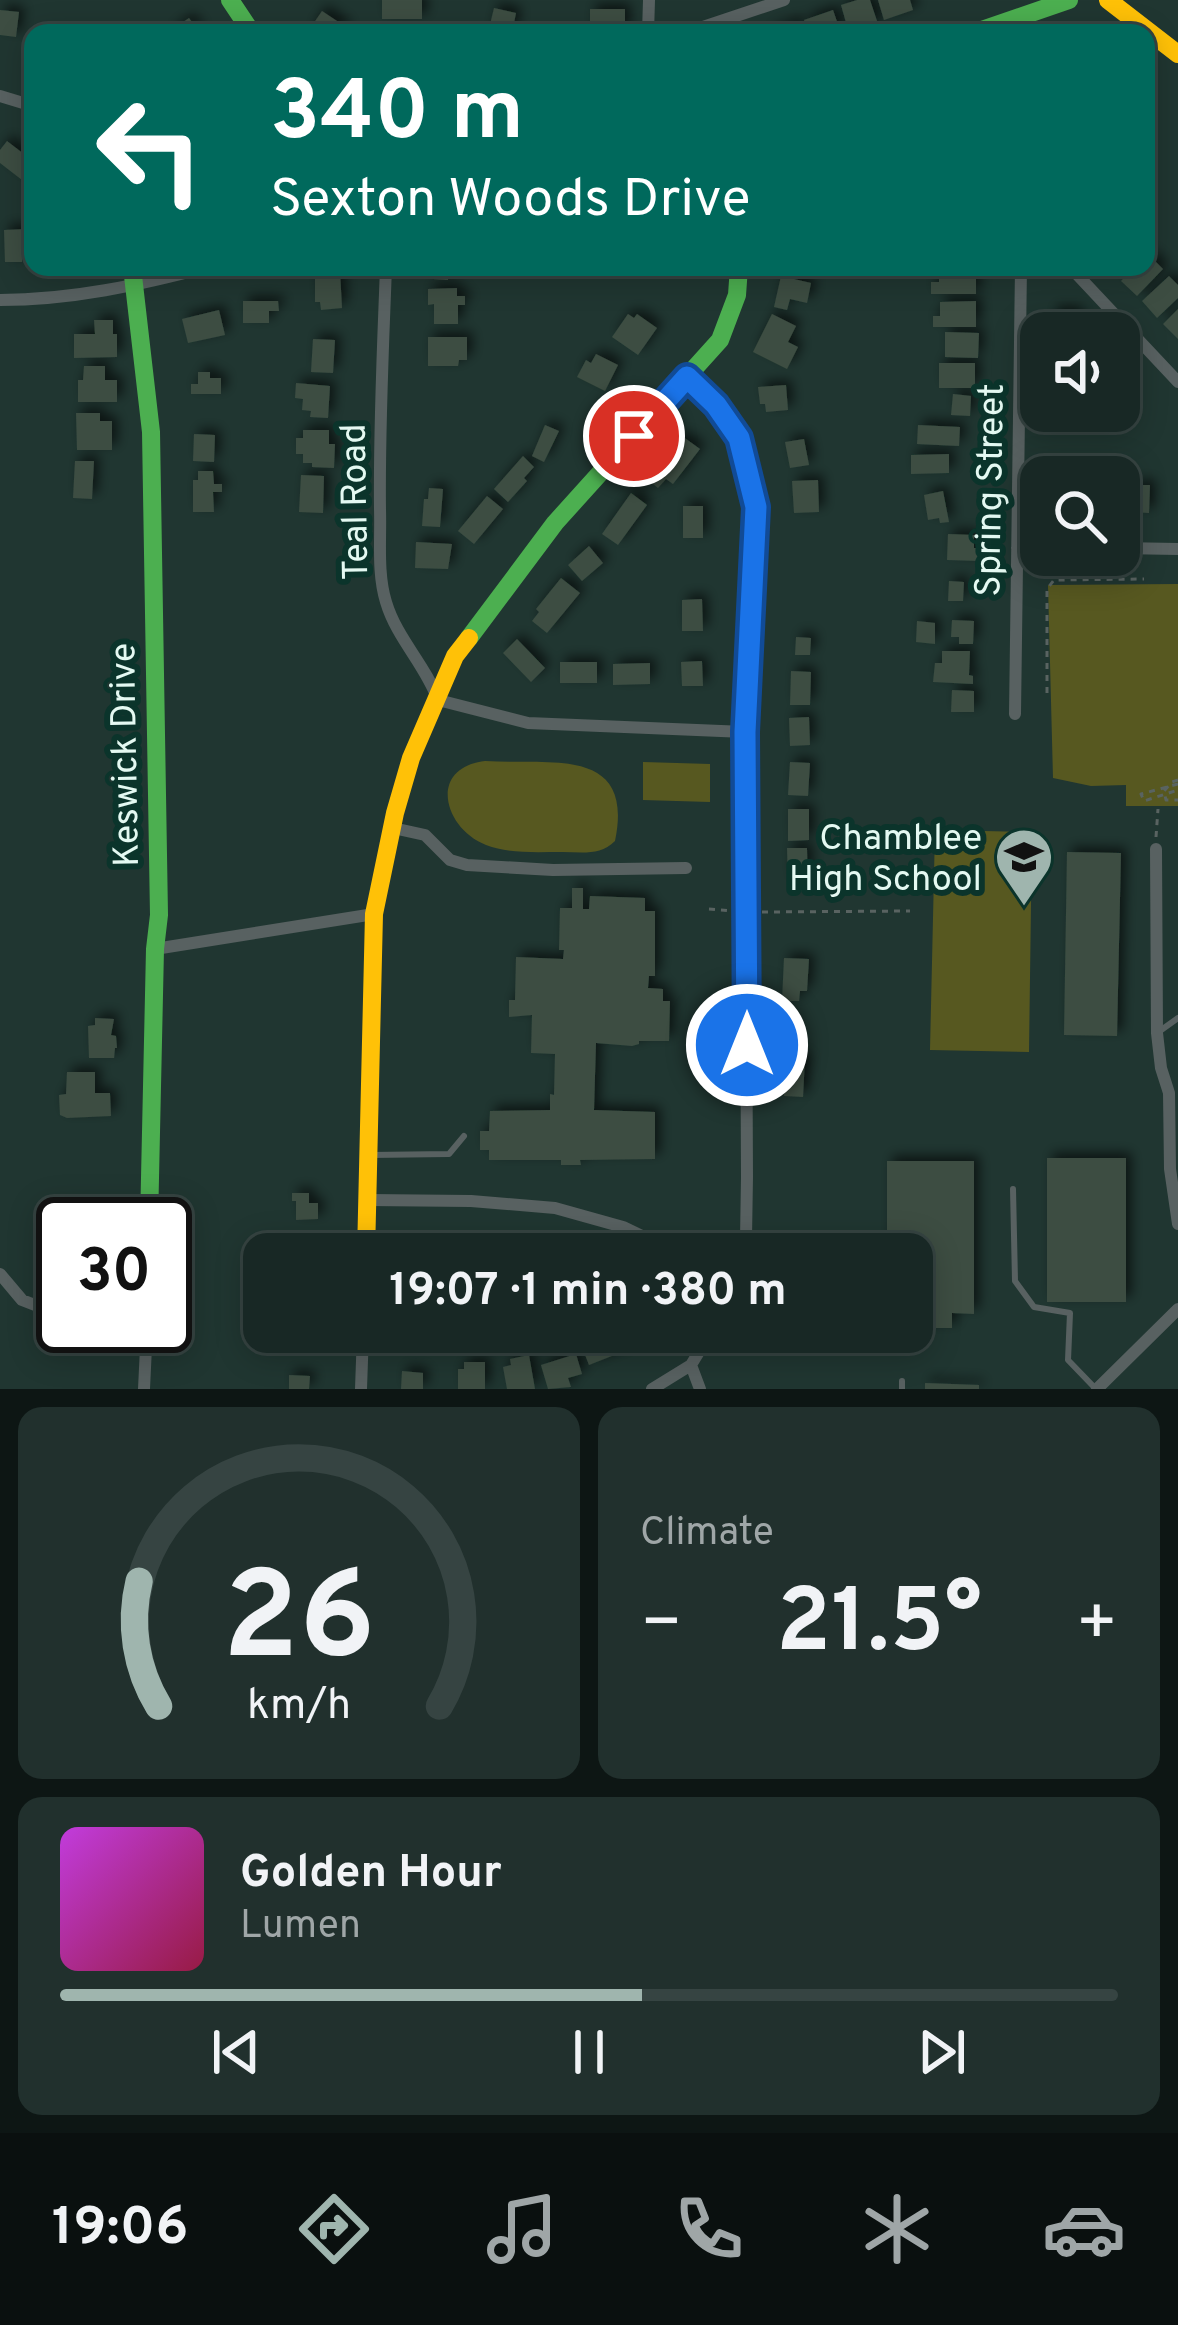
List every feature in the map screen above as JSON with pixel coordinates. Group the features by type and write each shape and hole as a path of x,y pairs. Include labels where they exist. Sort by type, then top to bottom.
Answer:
{"street":[{"path":"712,24 784,0"},
{"path":"1027,24 1069,0"},
{"path":"1108,0 1143,24"},
{"path":"0,301 52,298 133,276"},
{"name":"Keswick Drive","path":"133,276 151,432 159,915 150,1197"},
{"name":"Teal Road","path":"386,276 380,465 384,598 398,634 438,700"},
{"path":"367,1233 374,914 411,758 455,656 555,524 720,340 737,295 738,276"},
{"name":"Spring Street","path":"1015,715 1021,276"},
{"path":"1078,276 1178,382"},
{"path":"687,377 716,405 739,438 756,507 745,732 746,1233"},
{"path":"1140,548 1178,549"},
{"path":"438,700 528,723 745,732"},
{"path":"393,828 425,835 450,860 467,866 686,868"},
{"path":"1156,849 1157,1033 1162,1068 1173,1092 1169,1169 1178,1224"},
{"path":"155,949 374,914"},
{"path":"368,1200 555,1208 635,1233"},
{"path":"0,1274 22,1300 36,1305"},
{"path":"1096,1389 1178,1309"},
{"path":"144,1389 146,1353"},
{"path":"361,1389 362,1353"},
{"path":"652,1389 691,1365 698,1353"},
{"path":"691,1365 700,1389"}],"lane":[{"path":"1157,1033 1178,1018"},
{"path":"367,1155 449,1154 464,1136"},
{"path":"1013,1189 1015,1281 1034,1307 1070,1313 1068,1360 1096,1389"},
{"path":"1108,1377 1120,1389"}],"path":[{"path":"1047,693 1047,589 1054,580 1144,579"},
{"path":"1178,784 1144,801 1141,794 1168,787 1178,784"},
{"path":"1168,787 1166,800 1178,800"},
{"path":"1156,849 1158,809"},
{"path":"709,909 737,912"},
{"path":"752,912 910,911"}],"shaded area":[{"path":"1178,584 1178,806 1126,806 1126,785 1091,786 1053,778 1048,585"},
{"path":"485,761 560,763 600,775 612,789 618,810 615,841 590,852 533,852 495,848 472,837 452,813 449,786 467,766"},
{"path":"643,762 710,764 710,802 643,800"},
{"path":"935,830 1032,832 1029,1052 930,1050"}],"building":[{"path":"382,0 422,0 422,19 382,19"},
{"path":"870,0 878,24 846,24 841,5"},
{"path":"878,0 910,0 913,10 884,20"},
{"path":"494,8 516,13 514,24 490,24"},
{"path":"590,9 625,9 625,24 590,24"},
{"path":"0,10 19,12 16,37 0,35"},
{"path":"833,10 838,24 806,24 804,20"},
{"path":"322,11 342,24 313,24"},
{"path":"7,141 24,154 22,180 0,163 0,150"},
{"path":"24,229 22,262 5,262 4,230"},
{"path":"1155,261 1163,269 1137,296 1121,281 1126,276 1155,276"},
{"path":"315,276 340,276 342,308 321,310 320,302 315,302"},
{"path":"781,276 811,283 807,303 790,299 787,310 774,307"},
{"path":"939,276 976,278 976,294 931,294 931,282 939,282"},
{"path":"1169,276 1178,285 1178,298 1157,318 1142,301"},
{"path":"457,288 457,296 465,296 465,305 458,305 458,324 434,324 428,289"},
{"path":"243,301 278,301 279,311 269,311 269,323 243,323"},
{"path":"976,301 976,327 933,327 933,316 940,316 940,302"},
{"path":"1178,309 1178,339 1163,324"},
{"path":"219,310 225,335 188,343 182,319"},
{"path":"628,314 634,318 637,314 657,328 638,355 612,337"},
{"path":"772,314 796,326 788,342 798,347 787,369 753,352"},
{"path":"94,320 113,320 117,357 74,358 74,334 95,334"},
{"path":"945,332 979,333 978,358 945,357"},
{"path":"428,337 467,337 467,360 459,360 458,366 428,366"},
{"path":"313,339 335,340 333,373 311,372"},
{"path":"596,354 618,365 605,391 577,377 586,360 591,363"},
{"path":"939,363 975,363 975,388 939,388"},
{"path":"84,366 105,366 105,380 117,380 117,402 78,402 78,380 83,380"},
{"path":"198,372 221,378 221,394 191,394 191,384 198,384"},
{"path":"296,383 330,386 328,418 310,417 311,411 302,410 303,399 295,398"},
{"path":"786,385 788,410 766,412 758,387"},
{"path":"953,394 971,396 970,416 951,415"},
{"path":"76,413 100,413 100,421 112,421 112,450 77,450"},
{"path":"545,425 559,431 544,462 532,456"},
{"path":"918,425 960,427 959,446 917,444"},
{"path":"303,430 329,430 329,444 335,444 334,468 303,463 303,454 296,454 296,438 303,438"},
{"path":"194,434 215,435 214,462 193,461"},
{"path":"682,436 700,449 673,484 666,479 658,488 648,480"},
{"path":"804,439 809,465 790,468 785,442"},
{"path":"949,454 949,473 911,474 911,455"},
{"path":"523,456 534,467 508,502 494,489"},
{"path":"75,461 94,461 92,499 73,498"},
{"path":"198,471 213,471 214,484 222,484 222,492 213,492 214,512 193,512 193,480 198,480"},
{"path":"301,475 324,476 323,513 299,512"},
{"path":"818,480 819,512 794,513 792,481"},
{"path":"1140,485 1150,485 1149,513 1140,512"},
{"path":"429,488 443,489 440,527 422,526"},
{"path":"943,491 949,522 928,520 924,495"},
{"path":"631,493 647,505 618,545 602,534"},
{"path":"487,496 503,509 474,544 458,531"},
{"path":"683,506 703,506 703,538 683,538"},
{"path":"948,534 974,535 974,548 981,548 980,561 947,560"},
{"path":"416,542 452,544 448,569 415,568"},
{"path":"589,546 603,563 582,581 568,565"},
{"path":"561,578 580,593 547,633 532,621"},
{"path":"949,581 964,582 963,601 948,601"},
{"path":"702,599 703,631 682,631 682,600"},
{"path":"952,620 974,621 973,644 959,644 959,637 951,637"},
{"path":"917,621 935,623 935,644 916,642"},
{"path":"796,637 811,638 810,655 795,655"},
{"path":"517,639 545,668 531,682 503,653"},
{"path":"942,651 970,651 973,684 933,682"},
{"path":"702,661 703,686 682,686 681,662"},
{"path":"560,662 597,662 597,683 560,683"},
{"path":"650,663 650,684 613,685 613,664"},
{"path":"791,671 811,672 810,705 790,705"},
{"path":"952,690 974,691 974,712 951,712"},
{"path":"809,717 810,745 790,746 789,718"},
{"path":"790,762 810,763 808,796 788,795"},
{"path":"788,809 809,809 809,840 788,841"},
{"path":"787,848 807,848 808,891 795,891 795,881 788,881"},
{"path":"1067,852 1121,853 1117,1036 1064,1035"},
{"path":"572,888 583,888 583,909 589,909 590,896 645,898 645,911 655,911 655,976 649,976 648,988 663,989 663,1001 670,1001 669,1041 639,1041 632,1046 596,1043 594,1110 655,1112 655,1159 580,1160 581,1165 561,1165 561,1160 489,1160 489,1150 480,1150 480,1131 489,1131 490,1111 550,1110 555,1054 531,1053 532,1015 509,1017 509,1000 515,1000 516,957 563,959 560,908 572,908"},
{"path":"784,958 809,959 807,991 800,991 799,1001 782,1001"},
{"path":"95,1018 114,1019 114,1058 89,1058 88,1026 95,1025"},
{"path":"786,1057 805,1058 803,1097 784,1096"},
{"path":"67,1072 95,1072 95,1093 110,1093 111,1116 60,1115 59,1095 66,1094"},
{"path":"1047,1158 1126,1158 1126,1302 1047,1302"},
{"path":"887,1161 974,1161 974,1314 952,1313 952,1328 933,1328 933,1233 887,1233"},
{"path":"292,1193 309,1193 309,1203 318,1203 318,1219 296,1220"},
{"path":"584,1353 619,1353 589,1365"},
{"path":"576,1354 582,1374 568,1378 571,1387 548,1389 541,1365"},
{"path":"529,1355 535,1389 507,1389 503,1367 511,1365 510,1359"},
{"path":"464,1362 485,1362 485,1389 458,1389 458,1369 464,1369"},
{"path":"402,1371 423,1373 423,1389 401,1389"},
{"path":"289,1375 310,1376 309,1389 289,1389"},
{"path":"925,1383 979,1385 979,1389 925,1389"}],"traffic: fast":[{"path":"230,0 246,24"},
{"path":"999,24 1069,0"},
{"path":"133,276 151,432 159,915 150,1197"},
{"path":"469,638 555,523 720,340 737,295 738,276"}],"traffic: slow":[{"path":"1108,0 1139,24"},
{"path":"1155,36 1178,54"},
{"path":"366,1233 374,914 411,758 455,656 469,638"}],"place":[{"name":"Chamblee High School","path":"1024,908"}],"route":[{"path":"634,436 687,377 716,405 739,438 756,507 745,732 747,1045"}]}
